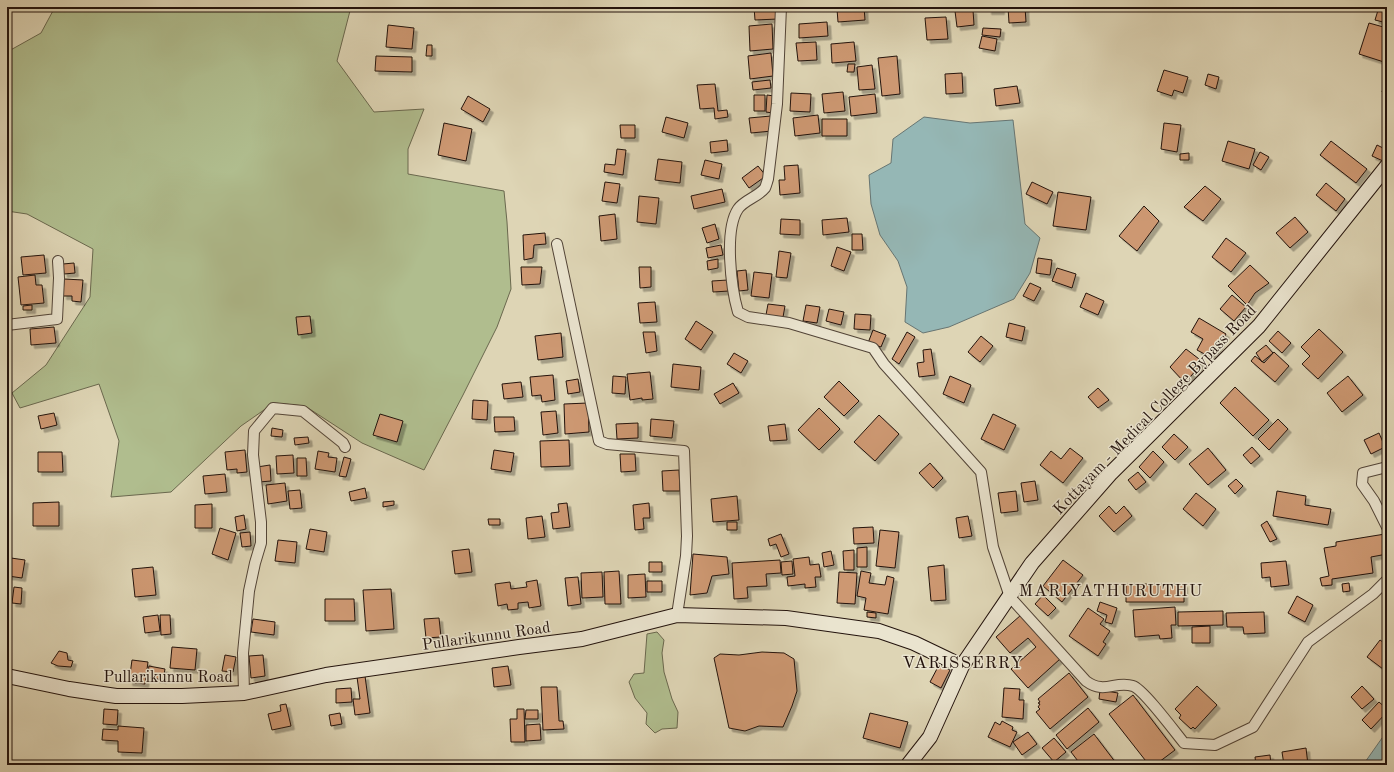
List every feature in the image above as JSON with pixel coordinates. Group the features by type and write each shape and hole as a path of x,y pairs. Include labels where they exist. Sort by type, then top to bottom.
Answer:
{"main road":[{"name":"Kottayam - Medical College Bypass Road","path":"908,765 930,737 962,666 1032,563 1111,473 1258,326 1387,166"},
{"name":"Pullarikunnu Road","path":"7,676 70,689 116,696 182,696 244,693 326,675 582,639 677,615 786,618 879,631 914,643 962,666"}],"street":[{"path":"781,7 777,104 768,179 764,188 739,207 732,218 730,250 732,287 738,312 748,317 789,323 873,348 884,364 981,472 993,547 1010,597 1086,681 1091,685 1101,688 1128,685 1134,686 1144,695 1184,743 1215,745 1253,727 1308,642 1373,594 1387,580"},
{"path":"557,244 599,441 607,444 684,451 687,536 686,556 677,615"},
{"path":"7,325 57,319 59,278 58,260"},
{"path":"244,693 243,653 249,591 255,563 262,543 254,455 254,431 273,408 303,411 343,443 345,447"},
{"path":"1387,467 1363,473 1362,484 1374,501 1387,527"}],"green space":[{"path":"55,7 351,7 337,61 374,112 424,109 408,149 408,174 504,191 511,289 497,327 424,470 362,443 305,406 274,403 241,426 171,492 111,497 119,441 99,384 20,408 12,393 46,365 90,297 93,249 27,214 7,211 7,52 41,33"},
{"path":"657,632 664,640 662,653 664,672 672,699 678,712 677,728 662,729 655,733 646,724 647,713 635,698 629,682 634,674 644,673 647,634"}],"water":[{"path":"924,117 970,123 1013,120 1025,224 1040,238 1030,273 1014,299 949,327 923,333 905,322 907,287 898,261 880,235 871,204 869,175 891,163 893,139"},
{"path":"1387,731 1387,765 1363,765"}],"building":[{"path":"754,7 777,7 778,19 755,20"},
{"path":"864,7 865,20 838,22 837,9"},
{"path":"988,7 1001,7 1001,11 988,11"},
{"path":"1008,7 1025,7 1026,22 1009,23"},
{"path":"1379,7 1387,9 1387,23 1375,20"},
{"path":"973,10 974,25 957,27 955,11"},
{"path":"946,17 948,39 927,40 925,18"},
{"path":"827,22 828,36 799,38 799,24"},
{"path":"1369,23 1387,28 1387,63 1359,54"},
{"path":"772,24 773,49 750,51 749,26"},
{"path":"388,25 414,28 412,49 386,47"},
{"path":"983,28 1001,29 1000,37 982,35"},
{"path":"982,36 997,39 995,51 979,48"},
{"path":"816,42 817,60 798,61 796,43"},
{"path":"854,42 856,61 832,63 831,44"},
{"path":"427,45 432,45 432,56 426,56"},
{"path":"771,53 773,76 750,79 748,56"},
{"path":"376,56 412,57 412,72 375,71"},
{"path":"897,56 900,94 882,96 878,58"},
{"path":"848,64 855,64 854,72 847,72"},
{"path":"872,65 875,89 859,90 857,67"},
{"path":"1164,70 1188,77 1183,93 1174,90 1172,96 1157,91"},
{"path":"962,73 963,93 946,94 945,74"},
{"path":"1208,74 1219,77 1216,89 1205,85"},
{"path":"1387,78 1387,94 1382,92"},
{"path":"770,80 771,88 753,90 752,82"},
{"path":"715,84 718,111 727,110 728,117 715,119 714,108 700,109 697,85"},
{"path":"1017,86 1020,103 996,106 994,89"},
{"path":"843,92 845,111 824,113 822,94"},
{"path":"791,93 811,94 810,112 790,111"},
{"path":"875,94 877,113 851,116 849,97"},
{"path":"754,95 765,95 765,111 754,111"},
{"path":"767,95 774,96 773,113 766,112"},
{"path":"468,96 490,109 483,122 461,109"},
{"path":"818,115 820,133 795,136 793,118"},
{"path":"771,116 772,131 751,133 749,118"},
{"path":"666,117 688,123 684,138 662,132"},
{"path":"822,119 847,119 847,136 822,136"},
{"path":"444,123 472,129 466,161 438,155"},
{"path":"1164,123 1181,125 1177,152 1161,149"},
{"path":"620,125 635,125 635,138 621,138"},
{"path":"727,140 728,151 711,153 710,142"},
{"path":"1228,141 1255,149 1249,169 1222,161"},
{"path":"1331,141 1367,169 1356,183 1320,155"},
{"path":"1377,145 1387,150 1383,161 1372,156"},
{"path":"617,149 626,150 623,175 604,172 605,164 615,165"},
{"path":"1260,152 1269,157 1261,170 1253,165"},
{"path":"1189,153 1189,160 1180,160 1180,154"},
{"path":"658,159 682,162 680,183 655,180"},
{"path":"705,160 722,164 719,179 701,175"},
{"path":"798,165 800,193 780,195 779,180 785,180 784,166"},
{"path":"758,166 766,176 749,188 742,178"},
{"path":"605,182 620,184 617,203 602,201"},
{"path":"1032,182 1053,192 1047,204 1026,194"},
{"path":"1326,183 1345,199 1336,211 1316,195"},
{"path":"1205,186 1221,199 1203,221 1184,207"},
{"path":"722,189 725,202 694,209 691,196"},
{"path":"1058,192 1091,197 1086,230 1053,226"},
{"path":"639,196 659,198 656,224 637,222"},
{"path":"1144,206 1159,221 1137,251 1119,236"},
{"path":"615,214 617,239 601,241 599,216"},
{"path":"1295,217 1308,232 1290,248 1276,233"},
{"path":"847,218 849,232 823,235 822,220"},
{"path":"781,219 800,220 800,235 780,234"},
{"path":"715,224 719,239 707,243 702,228"},
{"path":"545,233 546,244 534,245 533,258 524,260 523,235"},
{"path":"852,234 862,234 863,250 852,250"},
{"path":"1226,238 1246,253 1231,272 1212,257"},
{"path":"721,245 723,255 708,258 706,248"},
{"path":"837,247 851,252 844,271 831,266"},
{"path":"779,251 791,253 787,278 776,277"},
{"path":"44,255 46,273 23,275 21,257"},
{"path":"1038,258 1052,260 1050,275 1036,273"},
{"path":"718,259 718,268 708,270 707,261"},
{"path":"74,263 75,273 64,274 63,264"},
{"path":"1250,265 1269,283 1255,293 1247,305 1228,286"},
{"path":"521,267 542,267 540,284 522,285"},
{"path":"639,267 651,267 651,287 640,288"},
{"path":"1057,268 1076,274 1072,288 1052,281"},
{"path":"746,270 748,290 739,291 737,271"},
{"path":"754,272 772,274 769,298 751,296"},
{"path":"35,275 36,285 42,285 44,303 21,305 18,277"},
{"path":"64,279 83,280 81,302 72,301 72,296 63,296"},
{"path":"728,280 729,291 713,292 712,281"},
{"path":"1030,283 1041,288 1034,301 1023,296"},
{"path":"1086,293 1104,301 1098,315 1080,307"},
{"path":"1232,295 1246,307 1234,321 1220,309"},
{"path":"655,302 657,322 640,323 638,303"},
{"path":"768,304 785,306 783,317 766,315"},
{"path":"32,305 32,310 23,310 23,306"},
{"path":"806,305 820,307 817,323 803,321"},
{"path":"829,309 844,312 841,325 826,321"},
{"path":"855,314 871,315 870,330 854,329"},
{"path":"310,316 312,333 298,335 296,317"},
{"path":"1199,318 1226,334 1212,358 1197,350 1203,339 1191,332"},
{"path":"696,321 713,332 701,350 685,339"},
{"path":"1009,323 1025,327 1022,341 1006,337"},
{"path":"54,327 56,343 31,345 30,329"},
{"path":"1319,329 1343,352 1318,379 1302,364 1310,356 1301,347"},
{"path":"873,330 886,335 881,347 868,343"},
{"path":"1278,331 1291,343 1282,353 1269,341"},
{"path":"643,332 655,332 657,351 646,353"},
{"path":"907,332 915,337 899,364 892,359"},
{"path":"561,333 563,357 538,360 535,336"},
{"path":"981,336 993,346 980,362 968,352"},
{"path":"1266,345 1273,353 1262,362 1256,353"},
{"path":"931,349 935,375 919,377 917,363 924,362 923,350"},
{"path":"1186,349 1203,362 1185,383 1170,367"},
{"path":"1274,352 1289,366 1275,382 1251,361 1255,356 1264,363"},
{"path":"734,353 748,361 741,373 727,364"},
{"path":"673,364 701,367 699,390 671,387"},
{"path":"650,372 653,399 642,400 642,398 630,400 627,374"},
{"path":"553,375 555,400 542,402 541,395 532,396 530,377"},
{"path":"613,376 626,377 625,394 612,393"},
{"path":"950,376 971,385 964,403 943,394"},
{"path":"1348,376 1363,395 1342,412 1327,393"},
{"path":"578,379 580,392 568,394 566,381"},
{"path":"839,381 859,401 844,416 824,397"},
{"path":"521,382 523,397 504,399 502,384"},
{"path":"733,383 739,393 720,404 714,394"},
{"path":"1235,387 1269,420 1253,436 1220,403"},
{"path":"1098,388 1109,400 1098,408 1088,397"},
{"path":"473,400 488,401 487,420 472,419"},
{"path":"588,403 589,432 565,434 564,404"},
{"path":"819,408 840,429 819,450 798,430"},
{"path":"556,411 558,433 543,435 541,412"},
{"path":"54,413 57,425 41,429 38,416"},
{"path":"380,414 403,421 397,442 373,435"},
{"path":"993,414 1016,425 1004,450 981,439"},
{"path":"879,415 899,434 875,461 854,442"},
{"path":"494,417 514,417 515,431 495,432"},
{"path":"651,419 674,421 672,438 650,436"},
{"path":"1278,419 1288,429 1269,450 1258,439"},
{"path":"638,423 638,438 617,439 616,424"},
{"path":"785,424 787,440 770,441 768,426"},
{"path":"272,428 283,430 282,437 271,436"},
{"path":"1379,433 1385,447 1371,454 1364,440"},
{"path":"1174,434 1188,447 1175,460 1162,447"},
{"path":"308,437 309,443 295,445 294,438"},
{"path":"569,440 570,466 541,467 540,441"},
{"path":"1252,447 1260,456 1251,464 1243,455"},
{"path":"1070,448 1083,458 1063,483 1040,465 1051,451 1061,459"},
{"path":"1208,448 1226,470 1208,485 1189,464"},
{"path":"245,450 247,472 237,473 237,469 227,470 225,452"},
{"path":"494,450 514,453 511,472 491,469"},
{"path":"318,451 329,453 328,457 337,458 335,472 315,469"},
{"path":"1153,451 1164,462 1150,478 1139,467"},
{"path":"38,452 62,452 63,472 38,472"},
{"path":"620,454 635,454 636,471 621,472"},
{"path":"293,455 294,473 277,474 276,456"},
{"path":"344,457 351,459 346,477 339,476"},
{"path":"297,458 306,458 307,476 297,476"},
{"path":"930,463 943,478 933,488 919,473"},
{"path":"270,465 271,481 259,482 257,467"},
{"path":"679,470 680,491 663,491 662,471"},
{"path":"1138,472 1146,482 1136,490 1128,480"},
{"path":"225,474 227,492 205,494 203,476"},
{"path":"1387,478 1387,489 1384,479"},
{"path":"1236,479 1243,486 1235,494 1228,486"},
{"path":"1035,481 1038,500 1024,502 1021,483"},
{"path":"285,483 287,501 268,504 266,485"},
{"path":"365,488 367,498 351,501 349,492"},
{"path":"300,490 302,508 290,509 288,491"},
{"path":"1016,491 1018,511 1001,513 998,493"},
{"path":"1277,491 1306,496 1305,505 1331,509 1328,525 1273,516"},
{"path":"1196,493 1216,509 1203,526 1183,509"},
{"path":"737,496 739,520 713,522 711,499"},
{"path":"394,501 394,505 383,507 383,502"},
{"path":"59,502 59,526 33,526 33,503"},
{"path":"1387,502 1387,517 1382,504"},
{"path":"567,503 570,527 553,529 551,513 559,512 558,504"},
{"path":"649,503 650,518 643,518 644,529 635,530 633,505"},
{"path":"212,504 212,528 195,528 195,505"},
{"path":"1109,506 1116,514 1124,506 1132,516 1114,532 1099,516"},
{"path":"244,515 246,529 237,531 235,517"},
{"path":"542,516 545,537 528,539 526,518"},
{"path":"968,516 972,536 959,538 956,518"},
{"path":"488,519 500,519 500,525 489,525"},
{"path":"1267,521 1277,539 1270,542 1261,525"},
{"path":"727,522 737,522 737,530 727,530"},
{"path":"873,527 874,543 854,544 853,528"},
{"path":"220,528 236,533 228,560 212,554"},
{"path":"310,529 327,532 324,552 306,549"},
{"path":"880,530 899,532 895,568 876,566"},
{"path":"250,532 251,546 242,547 240,533"},
{"path":"781,534 789,554 781,557 776,544 770,546 768,539"},
{"path":"1385,534 1387,554 1371,557 1373,573 1332,579 1332,585 1322,586 1320,578 1329,576 1324,548 1336,546 1336,542"},
{"path":"278,540 297,542 295,563 275,561"},
{"path":"867,547 867,567 857,567 857,548"},
{"path":"469,549 472,572 455,574 452,551"},
{"path":"854,550 854,570 844,570 843,551"},
{"path":"831,551 834,565 824,567 822,553"},
{"path":"693,554 727,557 729,574 712,576 707,593 690,595"},
{"path":"809,557 810,565 819,564 821,577 815,577 816,587 805,588 805,584 788,586 787,577 795,576 793,559"},
{"path":"11,558 25,560 22,578 8,576"},
{"path":"780,560 781,573 766,574 767,586 747,587 748,598 734,599 732,563"},
{"path":"1063,560 1083,575 1062,602 1043,586"},
{"path":"792,561 793,574 782,575 781,562"},
{"path":"1286,561 1289,585 1271,587 1270,577 1262,578 1261,563"},
{"path":"649,562 662,562 662,572 649,572"},
{"path":"944,565 946,600 931,601 928,567"},
{"path":"153,567 156,595 135,597 132,569"},
{"path":"619,571 621,604 605,604 604,572"},
{"path":"861,571 871,573 869,583 885,585 887,576 894,578 888,614 864,610 866,598 857,596"},
{"path":"602,572 603,597 582,598 581,573"},
{"path":"839,572 857,573 855,604 837,603"},
{"path":"645,574 646,597 628,598 628,575"},
{"path":"578,577 581,604 568,606 565,578"},
{"path":"537,580 541,606 529,608 528,602 518,603 518,609 508,610 507,604 498,606 495,584 510,582 511,589 527,587 526,582"},
{"path":"647,581 662,581 662,592 647,592"},
{"path":"1349,583 1350,591 1343,592 1342,584"},
{"path":"1126,584 1184,584 1184,602 1126,602"},
{"path":"14,587 22,588 21,604 12,603"},
{"path":"391,589 394,629 366,631 363,590"},
{"path":"1043,595 1056,608 1048,616 1035,604"},
{"path":"1297,596 1313,605 1305,622 1288,613"},
{"path":"325,599 354,599 355,621 325,621"},
{"path":"1100,602 1117,608 1112,624 1105,622 1107,615 1097,611"},
{"path":"1175,607 1176,625 1171,625 1172,638 1160,639 1159,635 1135,637 1133,610"},
{"path":"1088,608 1104,619 1100,624 1110,631 1103,642 1106,644 1098,656 1069,636"},
{"path":"1223,611 1223,625 1178,626 1178,612"},
{"path":"867,612 876,613 876,618 867,617"},
{"path":"1264,612 1265,633 1244,634 1243,627 1227,627 1226,613"},
{"path":"158,615 160,631 145,633 143,617"},
{"path":"160,615 170,615 171,634 161,635"},
{"path":"1021,615 1060,659 1028,688 1011,669 1036,647 1028,638 1010,653 996,637"},
{"path":"439,618 441,637 426,638 424,619"},
{"path":"253,619 275,622 274,635 251,632"},
{"path":"1210,626 1210,643 1192,643 1192,627"},
{"path":"1380,640 1387,645 1387,672 1367,657"},
{"path":"172,647 197,649 195,670 170,668"},
{"path":"59,651 67,653 68,660 73,661 71,667 58,666 51,663"},
{"path":"762,652 784,653 794,659 797,691 783,727 759,726 745,731 729,728 714,658 720,654 739,655"},
{"path":"225,655 236,657 233,672 222,671"},
{"path":"263,655 265,676 251,678 249,656"},
{"path":"132,660 148,662 145,684 129,682"},
{"path":"939,665 950,670 941,688 930,682"},
{"path":"149,666 165,669 163,680 147,677"},
{"path":"508,666 511,685 494,687 492,668"},
{"path":"1069,673 1088,697 1050,729 1036,712 1040,709 1038,707 1040,704 1038,703 1040,702 1038,699"},
{"path":"365,676 370,713 355,715 353,699 360,699 357,677"},
{"path":"1197,686 1217,705 1195,729 1193,727 1191,729 1179,718 1181,715 1175,709"},
{"path":"1362,686 1374,699 1362,709 1351,697"},
{"path":"541,687 557,687 559,721 563,721 564,729 543,730"},
{"path":"351,688 352,702 336,703 336,689"},
{"path":"1004,688 1020,689 1019,700 1024,700 1023,719 1002,717"},
{"path":"1100,690 1118,693 1116,702 1099,699"},
{"path":"1133,695 1175,750 1155,765 1149,765 1109,714"},
{"path":"1379,702 1387,709 1387,712 1371,729 1362,720"},
{"path":"286,704 291,726 272,730 268,714 281,711 280,705"},
{"path":"1088,708 1099,722 1067,749 1056,735"},
{"path":"104,709 118,710 117,725 103,724"},
{"path":"517,709 524,709 525,742 511,742 510,719 517,719"},
{"path":"526,710 538,710 538,719 525,719"},
{"path":"340,713 342,724 331,726 329,715"},
{"path":"870,713 908,722 900,748 863,738"},
{"path":"1002,721 1013,727 1012,730 1017,732 1010,747 988,737 995,722 1000,725"},
{"path":"540,724 541,740 526,741 526,725"},
{"path":"118,726 144,728 142,753 118,752 118,741 102,740 103,729 118,730"},
{"path":"1028,732 1037,744 1022,755 1013,742"},
{"path":"1094,734 1116,763 1113,765 1081,765 1071,752"},
{"path":"1054,738 1066,752 1054,762 1042,748"},
{"path":"1306,748 1308,765 1284,765 1282,752"},
{"path":"1270,755 1271,765 1256,765 1255,757"},
{"path":"705,762 705,765 675,765 675,764"},
{"path":"572,763 572,765 548,765"}],"district":[{"name":"MARIYATHURUTHU","path":"1111,590"},
{"name":"VARISSERRY","path":"963,662"}]}
